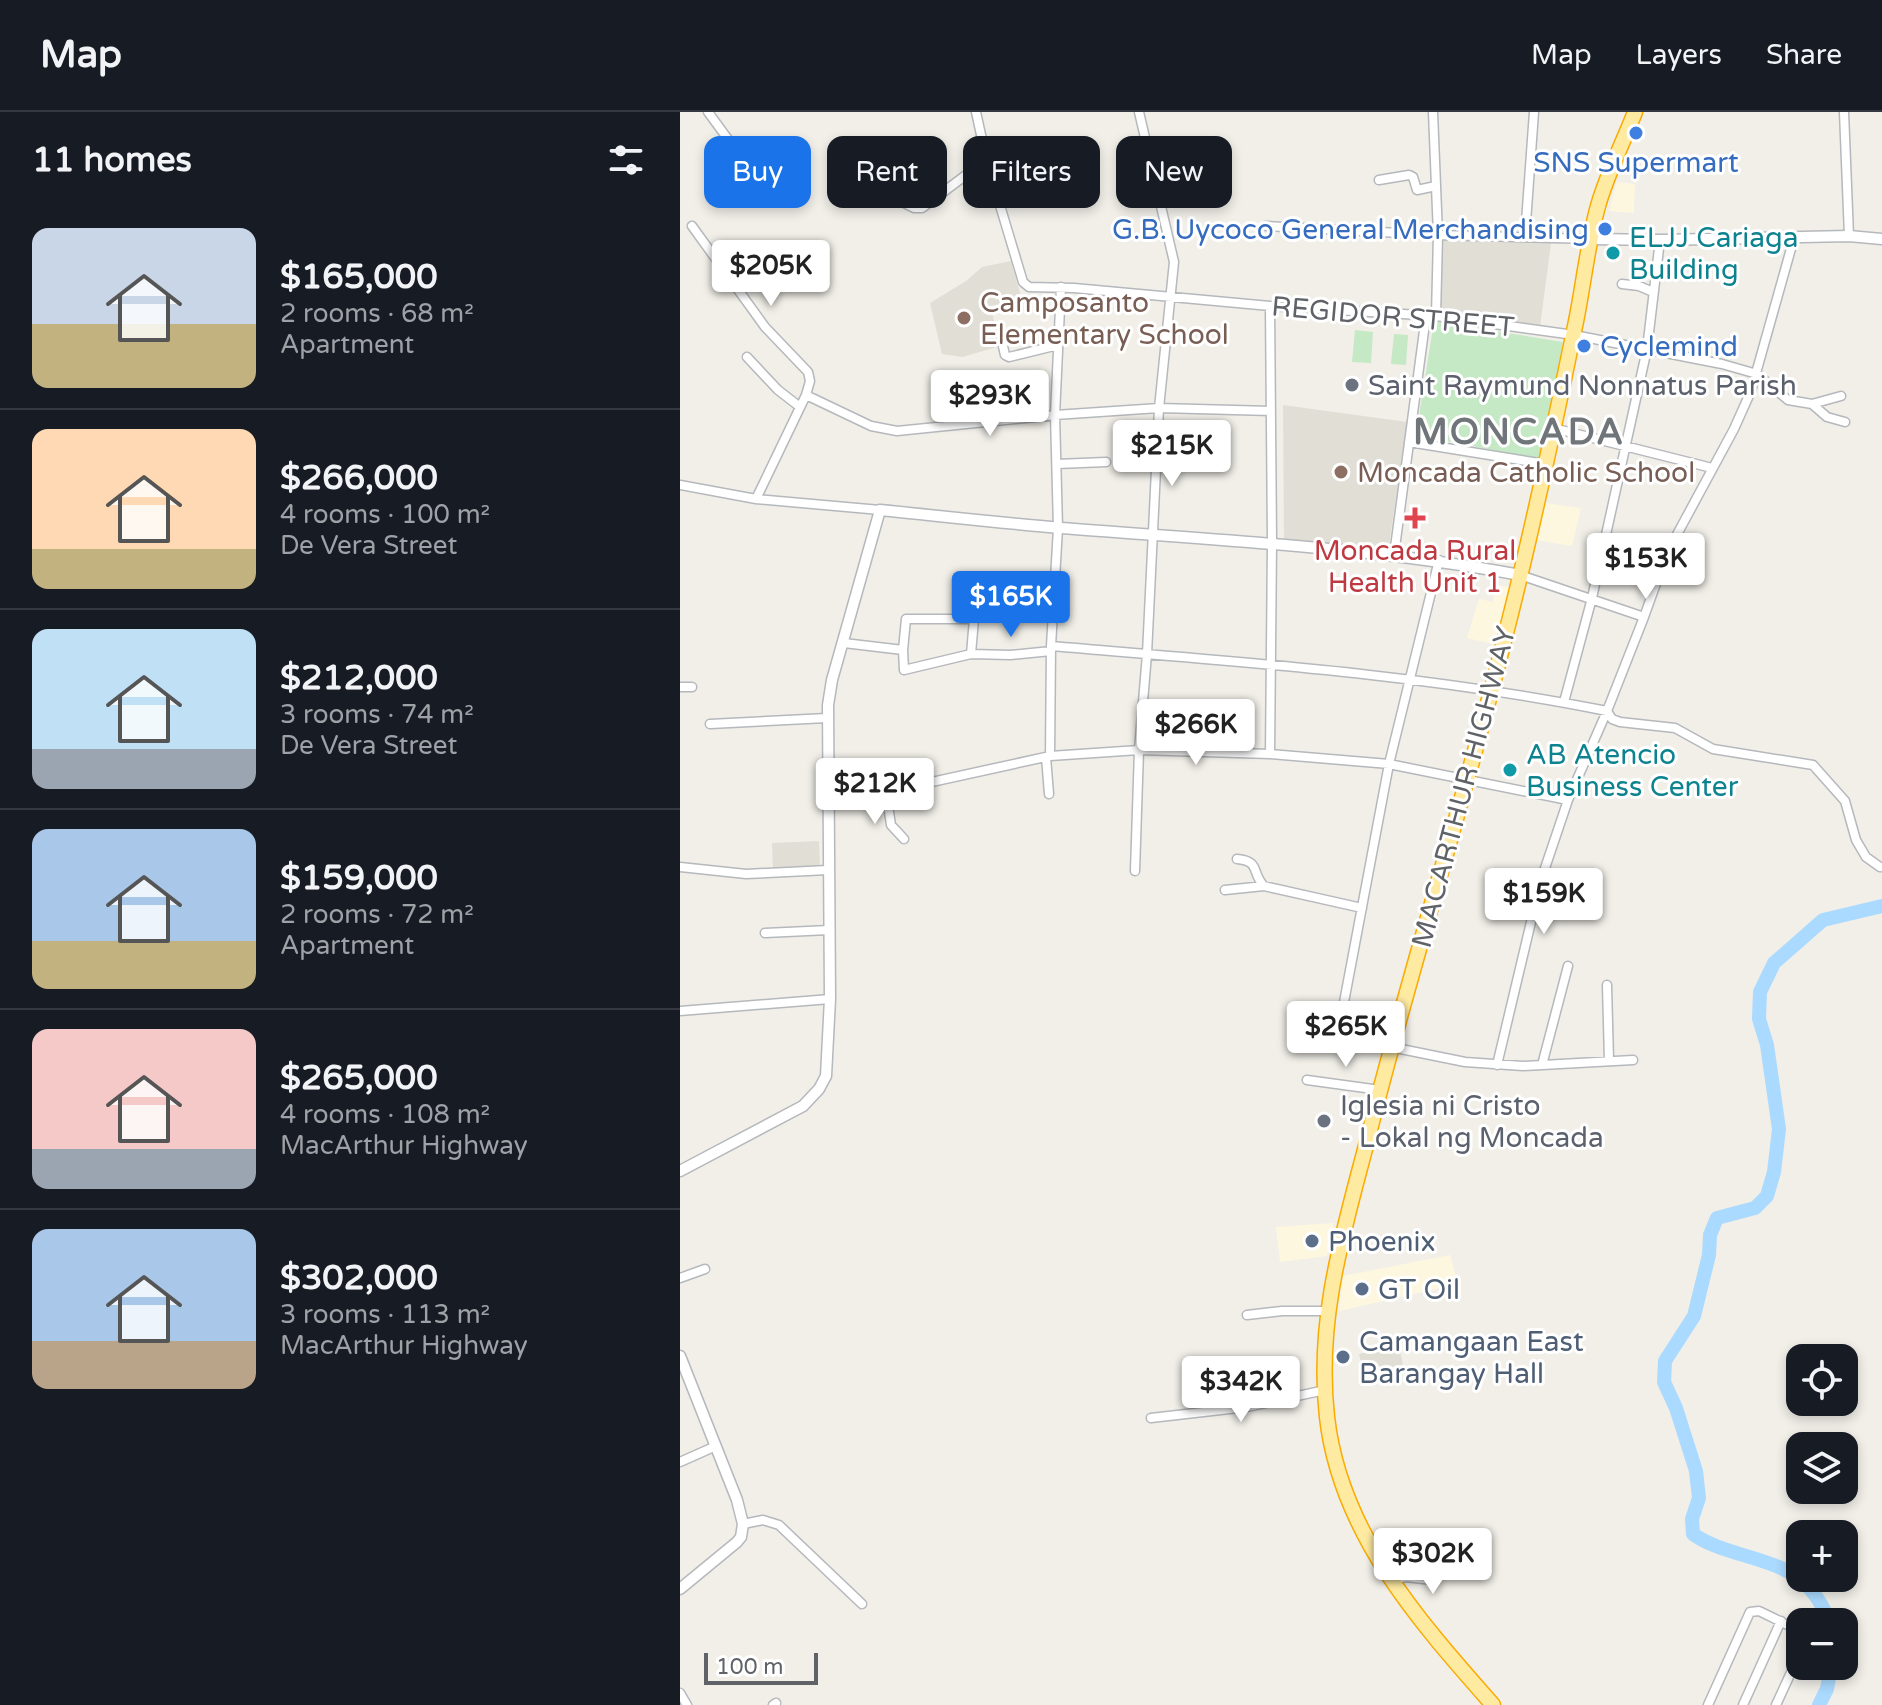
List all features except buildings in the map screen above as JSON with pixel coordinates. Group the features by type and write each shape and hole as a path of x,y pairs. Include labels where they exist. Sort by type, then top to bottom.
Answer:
{"highway":[{"name":"MACARTHUR HIGHWAY","path":"1493,1705 1439,1644 1392,1580 1361,1532 1348,1503 1332,1446 1325,1390 1327,1311 1339,1246 1391,1047 1520,575 1601,198 1635,112"}],"street":[{"path":"708,112 726,136"},
{"path":"976,112 981,136"},
{"path":"1135,871 1159,408 1171,297 1172,251 1139,112"},
{"path":"1394,555 1409,442 1431,316 1438,235 1433,112"},
{"path":"1525,236 1534,112"},
{"path":"1844,112 1849,236"},
{"path":"1379,180 1409,175 1413,177 1417,190 1436,186"},
{"name":"REGIDOR STREET","path":"1001,208 1025,286 1431,316 1574,335 1757,374"},
{"path":"692,226 765,327 808,372 810,381 806,395 756,499"},
{"path":"1266,226 1592,239 1849,236 1882,239"},
{"path":"1497,1065 1541,880 1568,800 1607,711 1667,553 1734,429 1757,374 1794,238"},
{"path":"1564,702 1627,447 1647,349 1660,240"},
{"path":"1622,284 1653,292"},
{"path":"1049,794 1051,649 1058,528 1055,415 1061,287"},
{"path":"1270,306 1270,754"},
{"path":"1002,342 1005,355 1009,357 1058,345"},
{"path":"747,357 778,390 800,407"},
{"path":"1757,374 1788,400 1812,404 1841,396"},
{"path":"806,395 871,426 888,430 1159,408 1271,411"},
{"path":"1812,404 1827,417 1845,422"},
{"path":"1553,428 1712,468"},
{"path":"1409,442 1545,464"},
{"path":"1057,464 1106,462"},
{"path":"680,485 756,499 1058,528 1272,542 1439,560 1520,575 1644,617"},
{"path":"680,1171 803,1106 825,1081 830,999 827,718 832,680 880,510"},
{"path":"1338,1034 1389,764 1439,560"},
{"path":"971,654 974,622 971,618 906,619 902,667 907,670 971,654 1010,655 1051,649 1147,654 1409,677 1607,711 1612,719 1620,722 1675,728 1713,749 1813,765 1845,801 1856,840 1866,857 1880,867"},
{"path":"844,643 903,650"},
{"path":"680,687 692,687"},
{"path":"710,724 827,718"},
{"path":"827,805 1048,757 1139,750 1270,754 1389,764 1568,800"},
{"path":"886,792 891,825 904,839"},
{"path":"1237,859 1252,862 1264,886"},
{"path":"680,867 746,874 828,870"},
{"path":"1225,890 1264,886 1362,908"},
{"path":"765,933 829,930"},
{"path":"1542,1065 1568,966"},
{"path":"1607,985 1609,1061"},
{"path":"680,1011 830,999"},
{"path":"1391,1047 1497,1065 1633,1060"},
{"path":"1307,1080 1380,1090"},
{"path":"680,1278 705,1269"},
{"path":"1247,1315 1327,1311"},
{"path":"680,1356 732,1483 743,1524 737,1542 680,1589"},
{"path":"1151,1418 1247,1407 1325,1390"},
{"path":"680,1462 716,1446"},
{"path":"743,1524 763,1520 779,1525 862,1604"},
{"path":"1392,1580 1406,1577 1432,1580 1458,1565"},
{"path":"1708,1705 1750,1612 1759,1611 1786,1624"},
{"path":"1743,1705 1781,1621"},
{"path":"1776,1705 1788,1680"},
{"path":"680,1693 687,1705"}],"shaded area":[{"path":"1617,182 1635,184 1634,213 1609,211"},
{"path":"1442,238 1551,243 1540,327 1440,311"},
{"name":"Camposanto Elementary School","path":"1011,261 1022,300 990,306 1001,346 962,357 942,354 930,303 966,281 982,267"},
{"name":"Moncada Catholic School","path":"1283,405 1407,422 1388,552 1284,540"},
{"path":"1544,503 1581,508 1572,546 1536,540"},
{"path":"1496,585 1510,587 1497,645 1467,638 1479,599 1493,602"},
{"path":"819,841 820,869 773,870 772,843"},
{"path":"1334,1223 1327,1256 1280,1262 1276,1227"},
{"path":"1450,1255 1458,1284 1339,1311 1343,1276"},
{"path":"1399,1346 1403,1365 1363,1372 1359,1354"}],"green space":[{"path":"1434,321 1563,342 1539,459 1416,435"},
{"path":"1355,330 1373,332 1371,363 1352,362"},
{"path":"1394,334 1408,335 1406,365 1391,364"}],"waterway":[{"path":"1823,1608 1811,1590 1787,1571 1722,1548 1693,1534 1692,1519 1699,1498 1696,1471 1676,1408 1664,1382 1665,1361 1694,1316 1709,1255 1710,1235 1717,1218 1755,1208 1767,1196 1774,1172 1779,1129 1767,1045 1759,1019 1760,992 1774,963 1823,920 1882,906"},
{"path":"1819,1705 1829,1680"}],"place":[{"name":"SNS Supermart","path":"1636,133"},
{"name":"G.B. Uycoco General Merchandising","path":"1605,229"},
{"name":"ELJJ Cariaga Building","path":"1613,253"},
{"name":"Camposanto Elementary School","path":"964,318"},
{"name":"Cyclemind","path":"1584,346"},
{"name":"Saint Raymund Nonnatus Parish","path":"1352,385"},
{"name":"Moncada Catholic School","path":"1341,472"},
{"name":"Moncada Rural Health Unit 1","path":"1415,518"},
{"name":"AB Atencio Business Center","path":"1510,770"},
{"name":"Iglesia ni Cristo - Lokal ng Moncada","path":"1324,1121"},
{"name":"Phoenix","path":"1312,1241"},
{"name":"GT Oil","path":"1362,1289"},
{"name":"Camangaan East Barangay Hall","path":"1343,1357"}],"district":[{"name":"MONCADA","path":"1519,431"}]}
